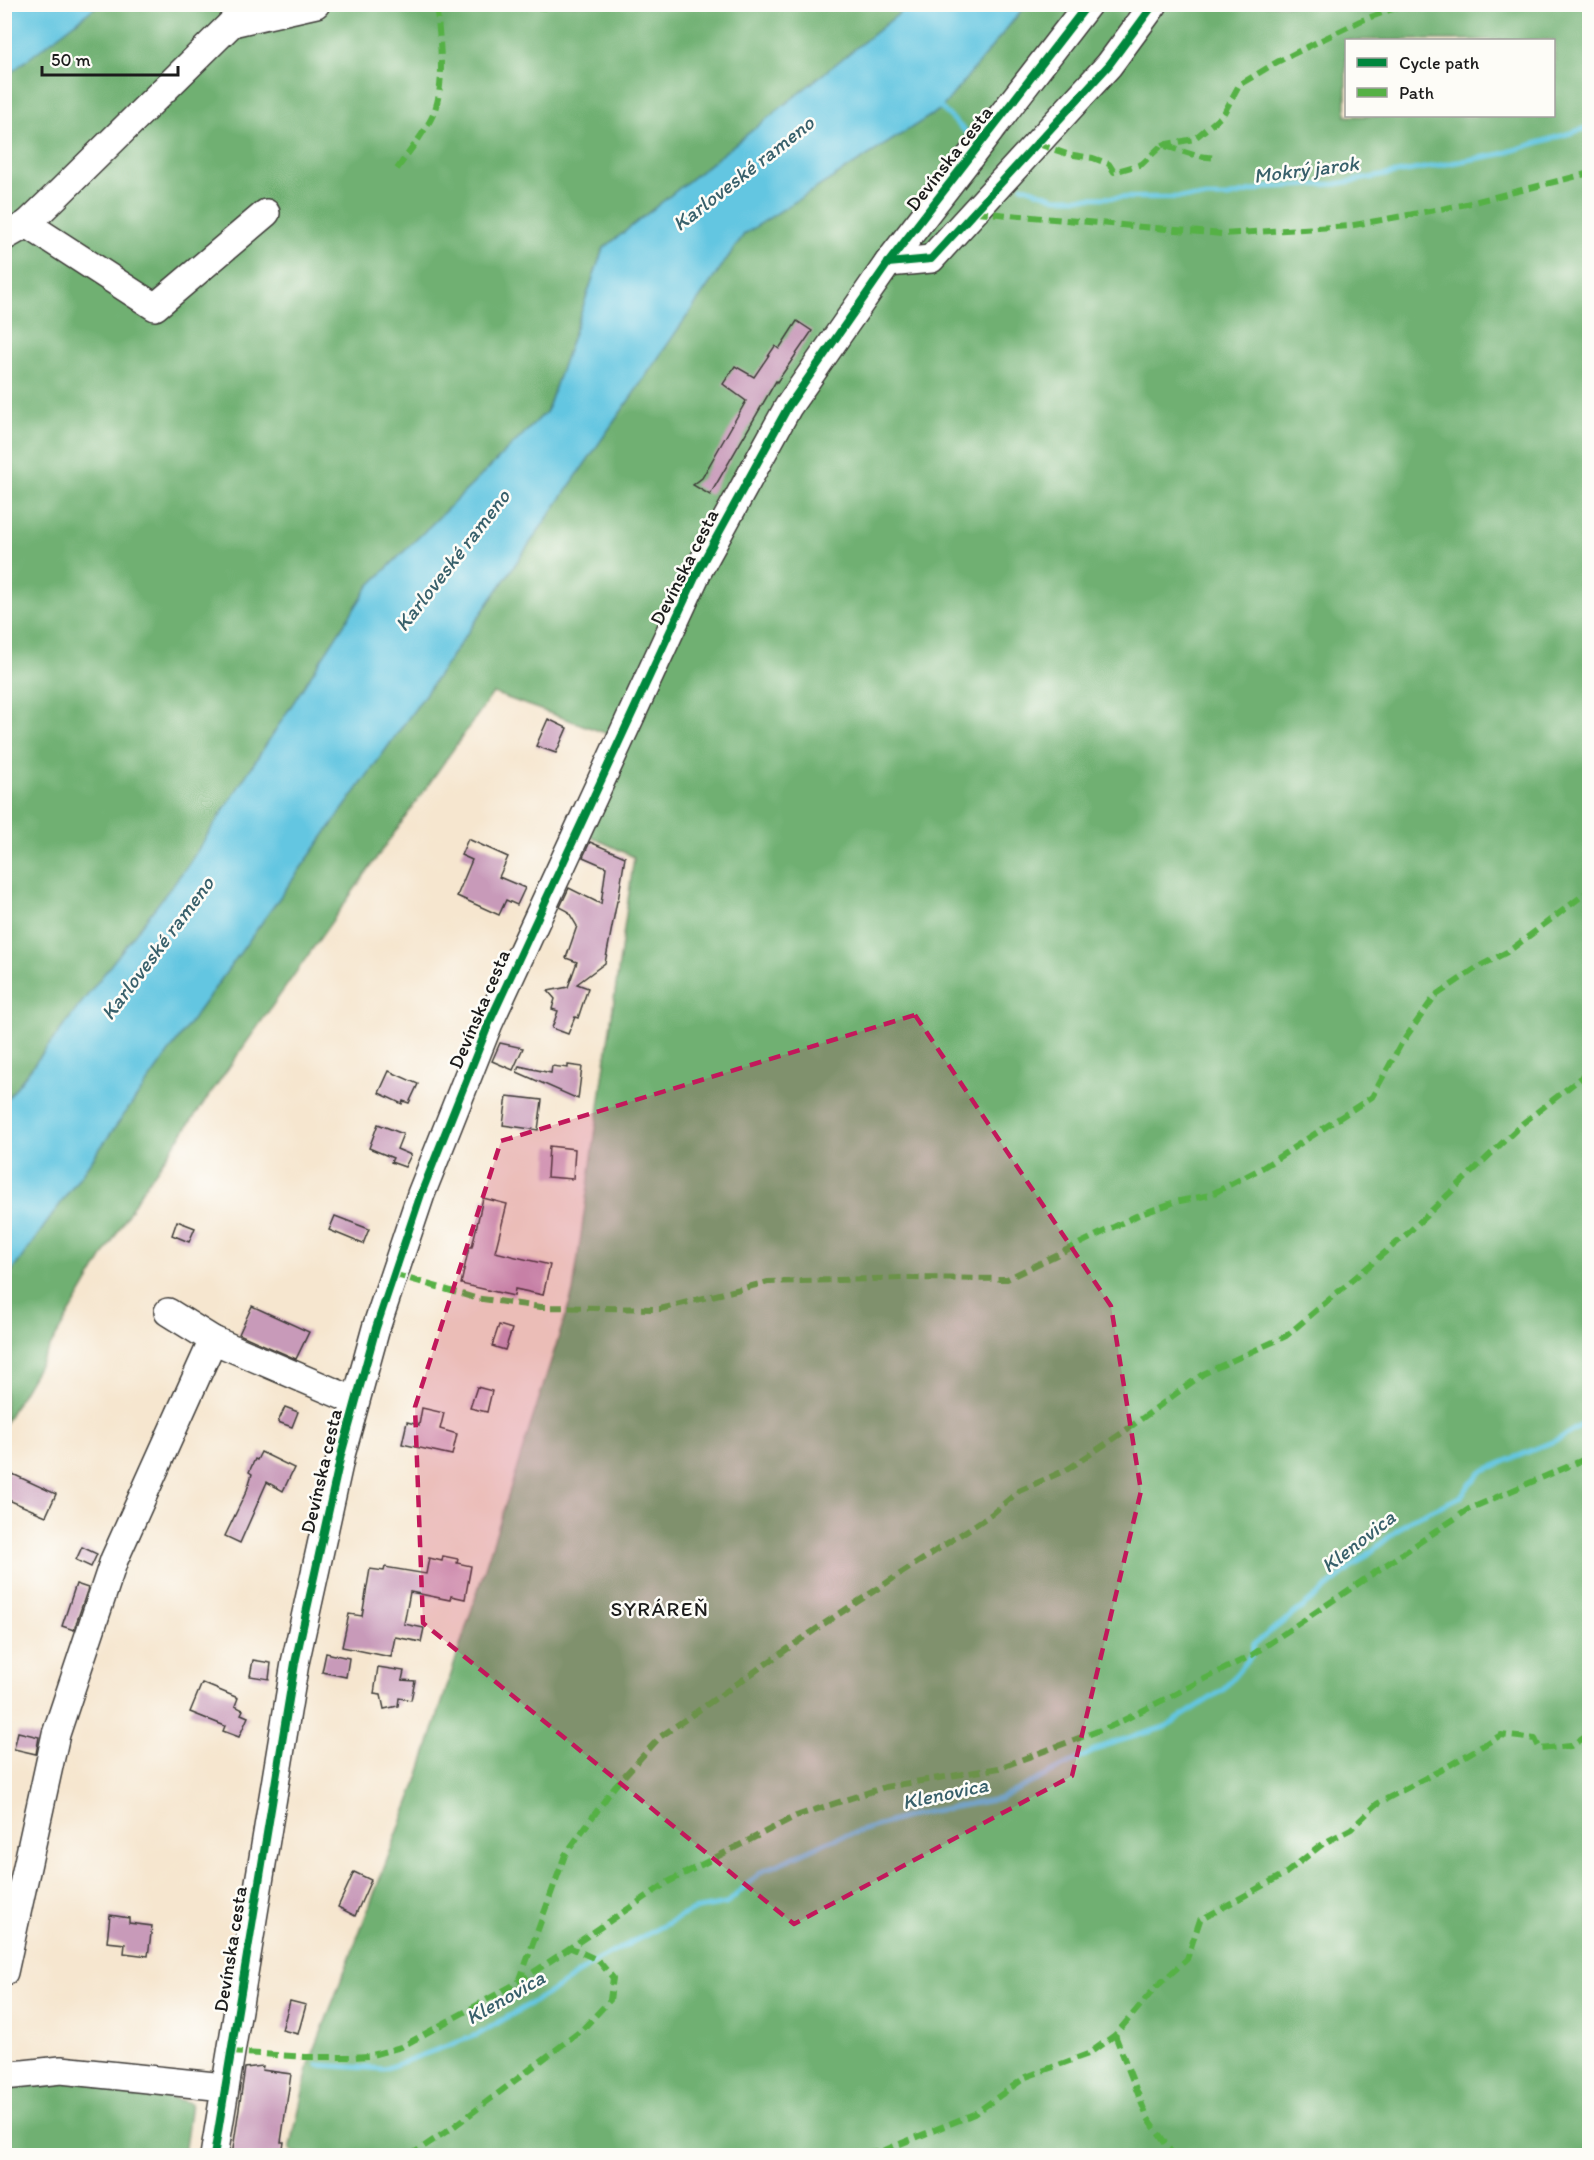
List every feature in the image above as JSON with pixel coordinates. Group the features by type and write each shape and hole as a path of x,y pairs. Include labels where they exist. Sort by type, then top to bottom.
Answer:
{"street":[{"path":"266,213 154,307 16,231 240,14 316,4"},
{"name":"Devínska cesta","path":"214,2156 294,1663 355,1401 393,1274 421,1194 489,1023 698,571 788,406 888,263 1088,4"},
{"path":"888,263 931,259 1109,65 1154,4"},
{"path":"168,1312 213,1340 355,1401"},
{"path":"4,1972 56,1734 114,1560 213,1340"},
{"path":"4,2076 61,2070 224,2087"}],"highlighted area":[{"path":"915,1015 1111,1306 1141,1491 1072,1776 794,1924 423,1623 415,1407 501,1141"}],"green space":[{"path":"98,5 910,5 603,249 547,411 369,586 188,865 5,1102 4,77"},
{"path":"1026,5 1589,5 1589,2155 302,2156 290,2150 309,2064 416,1784 573,1292 634,857 590,836 608,734 493,693 141,1192 5,1423 5,1281 419,703 744,234 941,109"},
{"path":"65,2070 191,2103 184,2155 5,2156 5,2082"}],"water":[{"path":"5,4 98,4 98,5 5,77"},
{"name":"Karloveské rameno","path":"910,5 1026,5 941,109 744,234 419,703 5,1281 5,1102 188,865 369,586 547,411 603,249"}],"building":[{"path":"797,321 812,331 776,381 710,495 693,485 702,478 746,401 723,384 735,366 754,377 775,346 779,349"},
{"path":"548,719 567,728 556,753 536,746"},
{"path":"468,839 508,857 499,877 525,888 517,905 506,900 499,915 457,896 472,860 461,855"},
{"path":"590,842 625,857 605,963 577,984 588,988 578,1018 575,1017 568,1034 552,1028 558,1011 552,1009 555,999 548,991 568,987 577,962 566,958 577,926 568,911 560,907 569,888 601,904 606,867 583,857"},
{"path":"500,1043 523,1048 513,1070 492,1061"},
{"path":"568,1065 582,1067 578,1099 517,1072 519,1066 551,1073 552,1066 568,1068"},
{"path":"389,1071 418,1084 409,1103 403,1101 402,1104 379,1093"},
{"path":"507,1096 542,1100 538,1130 503,1125"},
{"path":"378,1124 403,1134 397,1149 411,1155 405,1167 391,1162 393,1158 369,1148"},
{"path":"549,1146 575,1149 573,1179 547,1177"},
{"path":"483,1198 507,1204 495,1252 550,1265 543,1295 515,1289 514,1296 461,1284"},
{"path":"335,1216 369,1229 363,1244 329,1230"},
{"path":"177,1221 195,1228 189,1242 172,1235"},
{"path":"252,1306 309,1332 296,1359 239,1334"},
{"path":"499,1325 512,1329 505,1350 492,1346"},
{"path":"477,1387 492,1391 487,1412 470,1408"},
{"path":"285,1407 298,1412 292,1427 278,1422"},
{"path":"422,1408 444,1413 440,1429 457,1434 452,1455 402,1444 407,1422 419,1425"},
{"path":"261,1452 294,1468 283,1491 267,1482 240,1543 225,1536 247,1490 252,1474 249,1472"},
{"path":"4,1470 56,1494 46,1516 4,1498"},
{"path":"82,1547 97,1554 91,1567 76,1560"},
{"path":"443,1556 458,1559 457,1563 471,1566 465,1599 451,1596 450,1600 410,1592 404,1624 424,1628 421,1642 395,1637 391,1657 342,1647 349,1614 362,1616 370,1569 384,1571 385,1567 426,1574 429,1558 442,1561"},
{"path":"76,1584 88,1588 74,1630 62,1626"},
{"path":"326,1653 349,1658 346,1677 322,1672"},
{"path":"253,1660 271,1663 269,1679 250,1676"},
{"path":"378,1667 404,1671 402,1680 415,1681 411,1700 399,1698 398,1706 384,1709 381,1695 374,1694"},
{"path":"202,1683 238,1698 235,1706 243,1710 241,1714 248,1717 239,1737 223,1731 225,1726 190,1712"},
{"path":"18,1732 39,1737 36,1754 14,1749"},
{"path":"354,1872 371,1880 355,1916 338,1907"},
{"path":"110,1915 129,1918 129,1923 152,1926 148,1956 124,1953 125,1944 107,1942"},
{"path":"290,2001 306,2005 298,2034 282,2030"},
{"path":"263,2066 262,2070 291,2074 281,2142 284,2142 282,2156 232,2156 245,2068"}],"waterway":[{"name":"Mokrý jarok","path":"938,105 967,133"},
{"name":"Mokrý jarok","path":"1022,186 1056,198 1228,197 1269,187 1336,184 1501,154 1590,127"},
{"name":"Klenovica","path":"318,2065 384,2069 477,2035 557,1988 598,1960 693,1910 726,1904 761,1872 831,1840 916,1814 999,1799 1106,1745 1165,1727 1223,1690 1252,1655 1254,1644 1410,1520 1460,1497 1480,1472 1559,1439 1590,1420"}],"marked path":[{"path":"397,169 423,132 436,107 441,78 436,4"},
{"path":"500,4 545,8 554,4"},
{"path":"1162,145 1194,139 1223,115 1239,85 1277,62 1360,21 1406,4"},
{"path":"1038,144 1067,154 1093,158 1109,164 1114,172 1142,164 1162,145 1197,156 1217,158"},
{"path":"976,212 1222,234 1349,226 1462,205 1590,173"},
{"path":"393,1274 475,1298 541,1307 660,1309 768,1282 905,1278 1007,1279 1136,1216 1175,1202 1210,1195 1262,1168 1372,1097 1401,1044 1435,996 1478,967 1509,951 1590,890"},
{"path":"519,1982 565,1855 615,1786 660,1737 822,1625 992,1514 1019,1491 1068,1469 1203,1374 1286,1336 1408,1233 1523,1123 1590,1071"},
{"path":"230,2052 306,2057 353,2057 369,2056 401,2047 519,1982 668,1882 796,1816 885,1787 999,1768 1114,1725 1252,1655 1469,1509 1590,1457"},
{"path":"829,2156 885,2150 974,2114 1026,2077 1088,2054 1115,2035 1156,1987 1187,1959 1200,1920 1286,1873 1324,1843 1351,1829 1377,1804 1501,1735 1535,1739 1540,1749 1571,1746 1590,1734"},
{"path":"409,2156 452,2128 582,2030 610,2000 613,1978 598,1960 569,1947"},
{"path":"1115,2035 1147,2117 1174,2156"}],"cycle path":[{"path":"214,2156 295,1663 341,1455 376,1328 421,1194 489,1023 698,571 788,407 888,263 1088,4"},
{"path":"888,263 931,259 1109,65 1154,4"}],"district":[{"name":"SYRÁREŇ","path":"660,1608"}]}
